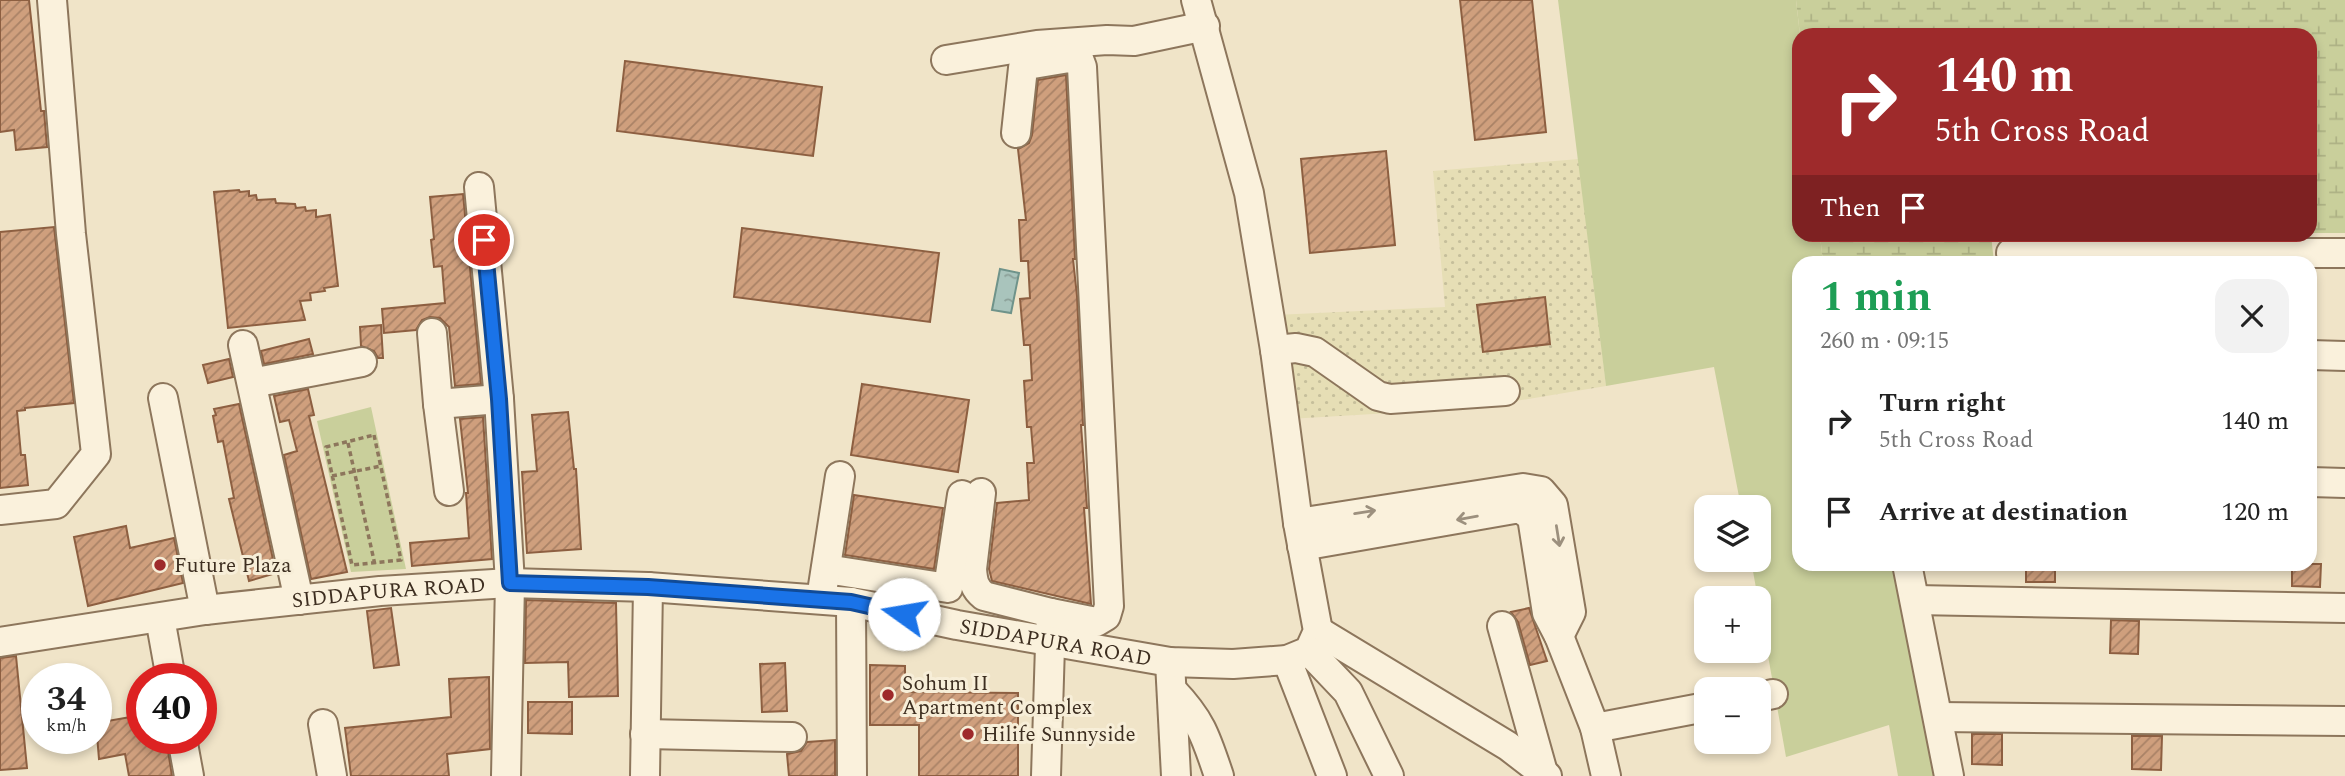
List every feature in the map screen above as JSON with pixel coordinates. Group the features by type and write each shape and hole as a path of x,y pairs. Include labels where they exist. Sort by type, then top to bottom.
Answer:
{"street":[{"path":"0,510 56,504 96,454 72,234 52,0"},
{"path":"946,60 1037,45 1107,40 1134,41 1200,13 1249,193 1275,350 1300,534 1305,647 1332,776"},
{"path":"826,569 948,589 971,494 972,569 976,590 984,596 1096,622 1106,616 1109,606 1083,67 1079,60 1074,57 1023,68 1016,133"},
{"path":"479,187 499,399 510,583 506,776"},
{"path":"2011,253 2245,244 2345,253"},
{"path":"432,333 449,491"},
{"path":"243,345 299,600"},
{"path":"1275,350 1296,348 1315,352 1378,396 1390,400 1505,391"},
{"path":"2317,355 2345,356"},
{"path":"251,383 362,362"},
{"path":"163,398 205,610"},
{"path":"438,404 499,399"},
{"path":"821,600 840,476"},
{"path":"2317,482 2345,483"},
{"path":"1300,534 1520,508 1532,517 1548,613 1595,728 1606,776"},
{"path":"1908,571 1949,776"},
{"name":"SIDDAPURA ROAD","path":"0,642 205,610 380,592 510,583 648,587 851,602 957,625 1170,662 1233,664 1305,647"},
{"path":"645,776 648,587"},
{"path":"1914,600 2345,608"},
{"path":"851,602 852,776"},
{"path":"1046,776 1051,613"},
{"path":"160,618 168,663"},
{"path":"1502,626 1545,775"},
{"path":"1305,647 1508,746 1545,775"},
{"path":"1305,647 1348,692 1389,776"},
{"path":"1170,662 1176,776"},
{"path":"1172,690 1192,711 1207,739 1219,776"},
{"path":"1595,728 1694,709"},
{"path":"1938,717 2345,721"},
{"path":"323,724 332,776"},
{"path":"645,734 792,737"},
{"path":"185,754 188,776"}],"path":[{"path":"374,435 381,466 401,560 352,565 326,447 374,435"},
{"path":"347,442 374,563"},
{"path":"332,475 381,466"}],"shaded area":[{"path":"1579,159 1606,386 1474,408 1289,419 1275,315 1445,307 1433,171"}],"green space":[{"path":"1558,0 1796,0 1799,28 1792,28 1792,242 1821,242 1822,256 1792,256 1792,571 1901,571 1942,776 1898,776 1889,725 1786,757 1769,663 1771,586 1756,586 1753,572 1771,572 1771,495 1739,495 1714,367 1606,386"},
{"path":"1796,0 2345,0 2345,233 2317,233 2317,28 1799,28"},
{"path":"1821,242 1992,242 1993,256 1822,256"},
{"path":"371,407 406,569 351,572 317,421"}],"water":[{"path":"1000,269 1019,273 1011,313 992,310"}],"building":[{"path":"0,0 29,0 47,147 16,150 14,130 0,132"},
{"path":"1460,0 1532,0 1546,132 1475,140"},
{"path":"625,61 822,87 813,156 617,131"},
{"path":"1066,75 1087,508 1084,508 1091,604 992,581 989,569 997,503 1029,500 1027,463 1034,463 1031,427 1027,427 1024,381 1032,380 1030,345 1024,345 1020,299 1030,298 1028,261 1021,261 1019,220 1026,220 1018,149 1029,143 1032,135 1038,80"},
{"path":"1386,151 1395,245 1310,253 1301,159"},
{"path":"249,191 249,196 256,195 257,200 275,199 276,203 295,204 296,208 305,207 306,211 316,210 316,217 330,215 338,286 310,293 311,300 300,301 305,320 228,328 214,192"},
{"path":"463,194 481,384 455,386 449,327 440,318 430,317 422,320 416,330 384,333 382,309 445,303 442,266 434,267 430,197"},
{"path":"54,227 74,403 17,411 21,455 25,455 28,485 0,488 0,232"},
{"path":"742,228 939,253 930,322 734,297"},
{"path":"1545,297 1550,344 1483,352 1477,305"},
{"path":"381,325 383,358 378,358 374,351 361,346 360,327"},
{"path":"309,339 313,354 264,364 261,351"},
{"path":"229,359 233,377 208,383 203,365"},
{"path":"862,384 969,400 958,472 851,455"},
{"path":"308,389 314,415 309,416 347,572 311,579 284,455 297,451 289,420 280,422 274,396"},
{"path":"239,404 276,573 249,581 229,499 234,498 223,441 218,442 213,416 216,415 214,409"},
{"path":"568,412 576,469 581,549 527,553 522,472 537,471 532,415"},
{"path":"483,417 492,559 412,566 410,543 469,538 468,493 460,419"},
{"path":"854,495 943,508 934,569 845,555"},
{"path":"126,526 130,548 174,538 183,583 88,606 74,537"},
{"path":"2317,564 2321,564 2320,587 2292,586 2292,571 2317,571"},
{"path":"2026,571 2055,571 2055,582 2026,582"},
{"path":"526,600 616,603 618,696 569,697 568,662 525,663"},
{"path":"391,608 399,665 374,668 367,611"},
{"path":"1529,608 1547,661 1530,665 1518,622 1511,612"},
{"path":"2111,620 2139,621 2138,654 2110,653"},
{"path":"16,656 21,707 21,754 26,754 27,768 0,770 0,658"},
{"path":"785,663 787,711 762,712 760,664"},
{"name":"Hilife Sunnyside","path":"870,665 905,666 905,692 1018,693 1018,776 919,776 919,725 870,725"},
{"path":"489,677 490,749 447,754 449,776 351,776 345,728 451,717 449,679"},
{"path":"528,702 572,702 572,734 528,733"},
{"path":"126,718 126,754 169,754 172,776 129,776 125,754 99,759 99,754 112,754 112,720"},
{"path":"1972,734 2002,734 2002,765 1972,764"},
{"path":"2132,736 2162,736 2161,770 2132,769"},
{"path":"835,740 835,776 789,776 787,754 801,751 807,742"}],"place":[{"name":"Future Plaza","path":"160,565"},
{"name":"Sohum II Apartment Complex","path":"888,695"},
{"name":"Hilife Sunnyside","path":"968,734"}],"route":[{"path":"484,240 499,399 510,583 648,587 851,602 904,614"}]}
